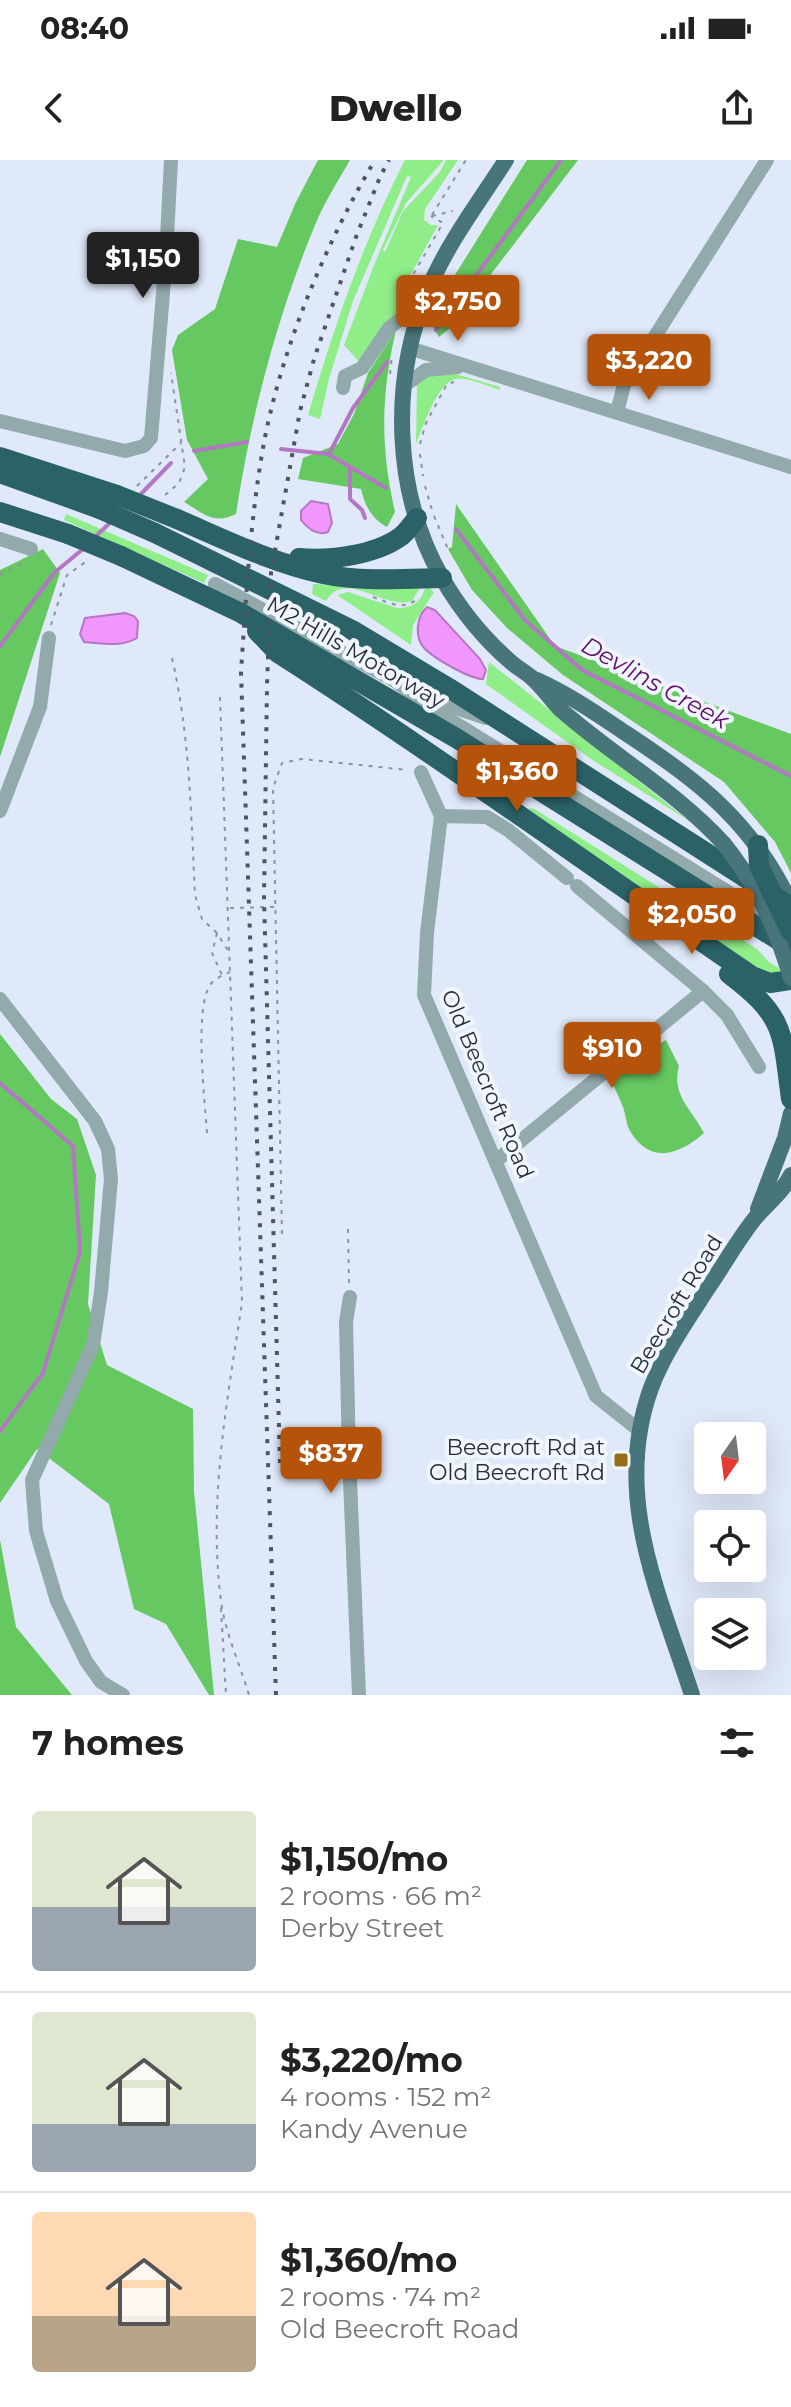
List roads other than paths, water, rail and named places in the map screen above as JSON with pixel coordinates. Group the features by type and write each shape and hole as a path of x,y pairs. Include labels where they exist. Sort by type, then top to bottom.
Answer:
{"highway":[{"path":"0,457 126,491 177,519 263,556 324,574 380,579 442,578"},
{"name":"M2 Hills Motorway","path":"0,473 100,509 155,533 334,620 449,688 791,906"},
{"name":"M2 Hills Motorway","path":"5,513 121,556 241,613 456,738 791,948"},
{"path":"263,556 318,560 343,558 400,537 417,518"},
{"path":"241,613 278,653 489,793 614,883 752,976 770,983 791,979"},
{"path":"758,855 791,932"},
{"path":"614,883 740,982 769,1009 782,1033 791,1099"}],"main road":[{"path":"506,160 438,268 409,348 403,451 417,518 442,578 483,634 510,662 532,678 559,708 690,811 724,844 758,893 778,936 791,979"},
{"path":"532,678 569,694 695,781 726,808 758,855 779,878 791,906"},
{"name":"Beecroft Road","path":"755,1218 785,1138 791,1113"},
{"name":"Beecroft Road","path":"692,1695 640,1526 635,1478 640,1431 652,1386 667,1354 755,1218 787,1184 791,1175"}],"street":[{"path":"0,421 125,451 144,446 151,438 171,160"},
{"path":"617,412 624,385 767,160"},
{"path":"343,388 345,376 362,368 389,328 402,318 416,322"},
{"path":"409,348 791,467"},
{"path":"405,385 426,370 475,367"},
{"path":"5,513 0,539 29,555"},
{"path":"215,584 438,703 502,723"},
{"path":"0,811 40,707 49,638"},
{"path":"395,681 431,708 791,932"},
{"path":"421,772 441,816 487,817 508,830 703,991 727,1015 759,1067"},
{"name":"Old Beecroft Road","path":"441,816 427,933 424,995 596,1396 640,1431"},
{"path":"496,1161 703,991"},
{"path":"0,999 95,1121 108,1149 111,1179 93,1345 32,1480 36,1531 57,1601 86,1661 101,1682 123,1695"},
{"path":"350,1297 346,1322 348,1426 359,1695"}],"waterway":[{"path":"436,330 561,160"},
{"path":"329,454 353,408 387,362"},
{"name":"Devlins Creek","path":"194,451 247,442"},
{"name":"Devlins Creek","path":"281,449 328,454 386,488"},
{"name":"Devlins Creek","path":"139,496 171,463"},
{"path":"350,467 350,499 362,510 365,518"},
{"name":"Devlins Creek","path":"95,537 112,521"},
{"name":"Devlins Creek","path":"456,529 525,620 582,670 791,776"},
{"name":"Devlins Creek","path":"0,646 54,573 83,549"},
{"name":"Devlins Creek","path":"0,1083 73,1146 80,1252 43,1373 0,1431"}],"railway":[{"path":"276,1695 241,672 255,504 271,412 293,337 322,263 375,160"},
{"path":"280,1463 264,899 271,573 300,411 314,359 356,237 389,160"}],"place":[{"name":"Beecroft Rd at Old Beecroft Rd","path":"621,1460"}]}
